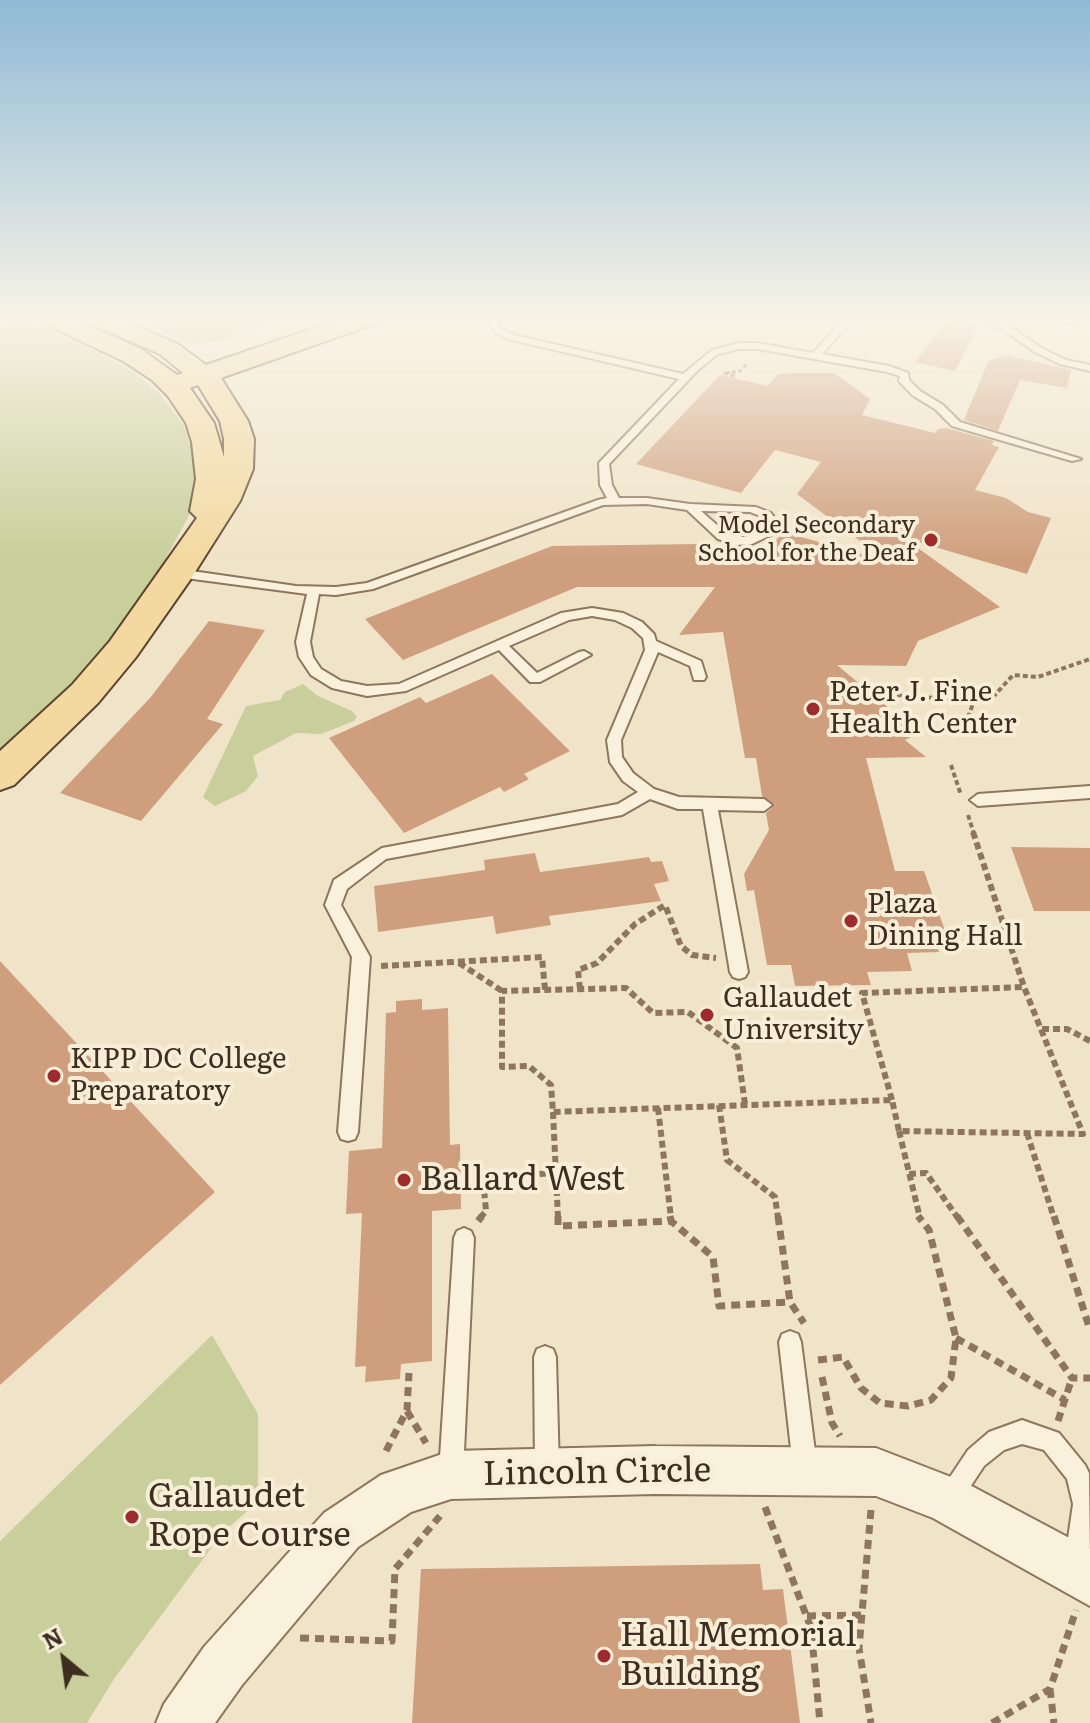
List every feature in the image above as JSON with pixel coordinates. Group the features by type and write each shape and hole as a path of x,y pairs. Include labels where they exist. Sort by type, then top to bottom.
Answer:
{"main road":[{"path":"0,775 85,694 131,639 200,537 211,488 209,452 191,399"}],"street":[{"name":"Lincoln Circle","path":"183,1723 223,1666 341,1530 398,1492 442,1475 547,1471 876,1472 947,1499 1081,1585"}],"lane":[{"path":"615,502 606,485 604,463 665,399"},
{"path":"927,399 956,424 1076,459"},
{"path":"178,573 314,590 369,586 579,508 615,502 647,501 690,507 752,509 767,515 772,523 771,531 748,541 736,541 722,536 690,507"},
{"path":"314,590 303,642 306,657 316,672 337,685 367,691 401,688 566,616 592,612 618,616 637,625 649,637 652,650 614,740 615,758 628,777 649,793 678,803 764,805"},
{"path":"650,643 696,664 699,677"},
{"path":"501,645 535,679 584,655"},
{"path":"978,800 1090,792"},
{"path":"348,1132 361,957 333,905 340,885 382,854 622,809 649,793"},
{"path":"710,806 738,964"},
{"path":"442,1475 464,1238"},
{"path":"790,1342 806,1472"},
{"path":"545,1357 547,1471"},
{"path":"947,1499 976,1458 997,1440 1022,1432 1051,1441 1077,1473 1085,1504 1081,1585"}],"path":[{"path":"897,695 974,701 994,696 1013,675 1038,677 1090,659"},
{"path":"965,725 974,701"},
{"path":"899,1131 1083,1134 1024,987 951,765"},
{"path":"580,989 578,970 597,963 635,924 665,905 681,946 692,955 738,964"},
{"path":"360,967 542,957 545,990"},
{"path":"458,962 502,991 626,988 653,1013 688,1012 737,1048 745,1104"},
{"path":"818,1360 843,1357 861,1388 880,1403 908,1406 931,1400 951,1378 956,1338 929,1230 918,1216 892,1100 862,993 1024,987"},
{"path":"502,991 502,1067 529,1066 551,1085 558,1226 671,1221"},
{"path":"1041,1029 1067,1029 1090,1041"},
{"path":"553,1112 892,1100"},
{"path":"719,1105 727,1160 775,1197 790,1302 812,1334"},
{"path":"658,1108 671,1221 713,1257 719,1306 790,1302"},
{"path":"1027,1133 1090,1330"},
{"path":"464,1238 486,1211 483,1178 555,1173"},
{"path":"909,1174 926,1173 1072,1378"},
{"path":"956,1338 1065,1400"},
{"path":"815,1347 832,1423 843,1442"},
{"path":"386,1451 407,1410 409,1373"},
{"path":"1072,1378 1090,1378"},
{"path":"1051,1441 1072,1378"},
{"path":"283,1637 392,1641 395,1569 442,1475 407,1410"},
{"path":"765,1506 811,1628 820,1723"},
{"path":"871,1723 859,1648 872,1507"},
{"path":"1054,1723 1050,1689 1081,1585"},
{"path":"807,1616 862,1615"},
{"path":"992,1723 1050,1689"}],"green space":[{"path":"0,399 164,399 183,424 196,461 191,512 141,604 84,679 0,758"},
{"path":"303,684 318,696 352,711 357,717 321,734 296,733 253,756 258,776 246,791 215,806 203,797 246,706 280,700 285,692"},
{"name":"Gallaudet Rope Course","path":"212,1335 258,1414 258,1502 223,1532 114,1679 87,1723 0,1723 0,1541"}],"building":[{"path":"697,399 870,399 862,415 935,433 938,429 946,428 994,441 992,445 999,447 975,490 1006,498 1028,512 1051,518 1027,574 904,538 1000,607 918,641 906,666 837,665 919,733 905,740 926,757 866,758 895,871 924,871 949,942 936,942 939,952 907,953 912,971 867,972 871,985 795,986 791,965 767,965 754,890 747,891 744,874 769,830 766,813 775,805 762,796 756,758 745,758 723,632 679,635 715,587 577,587 403,660 365,619 552,546 698,544 702,563 757,563 783,532 887,561 797,494 821,462 775,450 741,493 636,464"},
{"path":"973,399 1012,399 998,431 964,420"},
{"path":"209,621 265,630 207,719 223,724 141,821 60,793 150,698"},
{"path":"492,674 570,751 524,774 529,779 504,792 500,787 404,833 329,738 420,697 426,703"},
{"path":"1011,847 1090,848 1090,911 1034,911"},
{"path":"535,853 540,872 649,857 651,862 662,861 669,881 654,884 661,901 549,916 551,925 496,934 493,916 378,932 374,886 485,870 484,860"},
{"name":"KIPP DC College Preparatory","path":"0,961 215,1192 0,1385"},
{"name":"Ballard West","path":"422,999 422,1010 448,1008 450,1145 460,1144 461,1209 432,1211 432,1361 401,1364 400,1379 365,1382 366,1366 355,1367 362,1213 346,1214 349,1151 382,1148 386,1013 396,1012 396,1001"},
{"name":"Hall Memorial Building","path":"760,1564 763,1590 783,1589 800,1723 412,1723 421,1569"}],"place":[{"name":"Model Secondary School for the Deaf","path":"931,540"},
{"name":"Peter J. Fine Health Center","path":"813,709"},
{"name":"Plaza Dining Hall","path":"851,921"},
{"name":"Gallaudet University","path":"707,1015"},
{"name":"KIPP DC College Preparatory","path":"54,1076"},
{"name":"Ballard West","path":"404,1180"},
{"name":"Gallaudet Rope Course","path":"132,1517"},
{"name":"Hall Memorial Building","path":"604,1656"}]}
